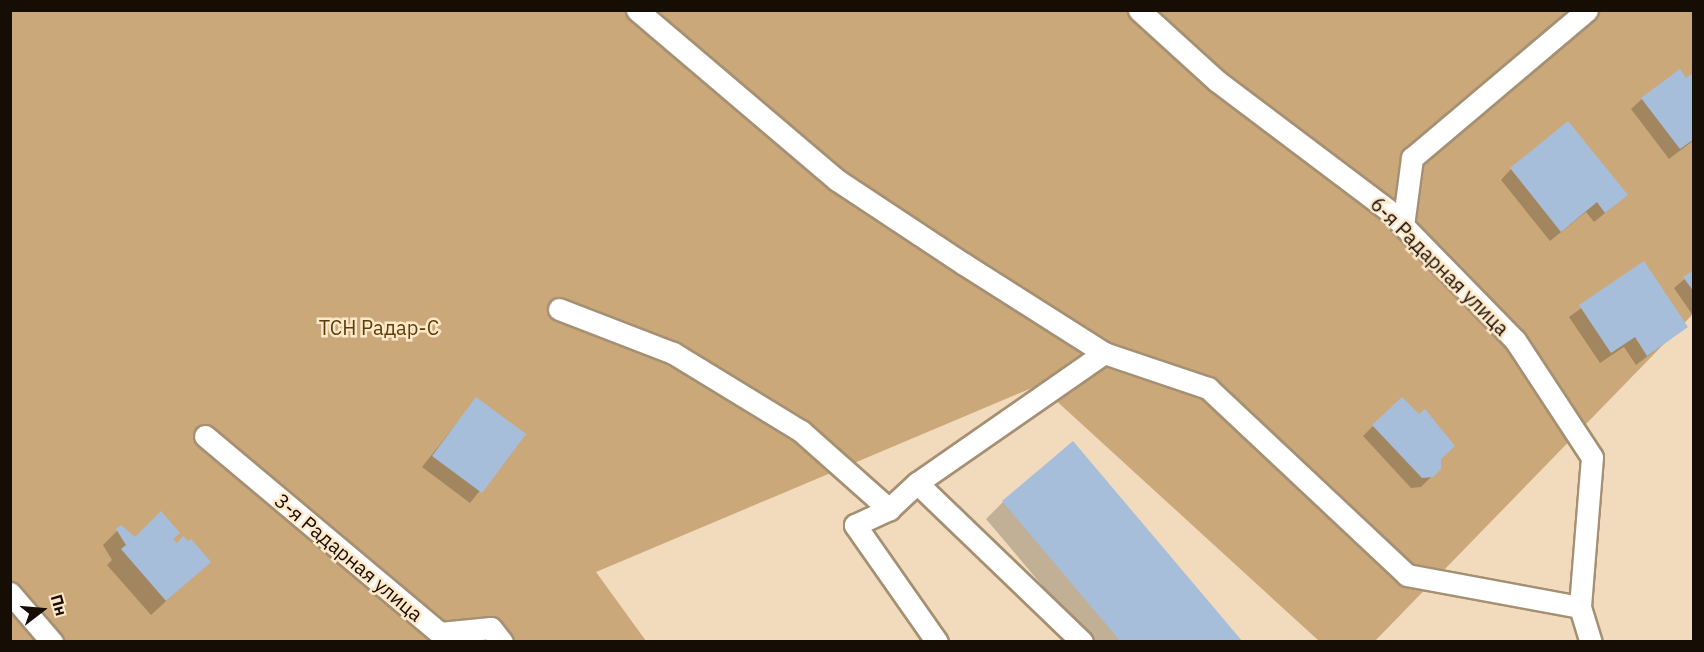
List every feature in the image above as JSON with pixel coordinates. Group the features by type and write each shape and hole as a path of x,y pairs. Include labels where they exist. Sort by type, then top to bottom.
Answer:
{"lane":[{"path":"637,10 837,180 1104,353 1208,388 1407,576 1580,607 1591,642"},
{"name":"6-я Радарная улица","path":"1139,10 1217,81 1388,210 1515,340 1592,457 1580,607"},
{"path":"1403,226 1412,158 1587,10"},
{"path":"559,309 682,359 801,431 889,509"},
{"path":"937,642 855,525 889,509 917,483 1104,353"},
{"name":"3-я Радарная улица","path":"205,436 440,633 491,628 502,642"},
{"path":"917,483 1073,639"},
{"path":"10,593 52,642"}],"green space":[{"name":"ТСН Радар-С","path":"10,11 1693,11 1693,314 1375,641 1319,641 1039,385 596,572 646,641 11,641"}],"building":[{"path":"1680,69 1686,78 1694,72 1694,139 1680,149 1641,98"},
{"path":"1568,121 1628,195 1605,213 1597,202 1561,232 1510,168"},
{"path":"1644,261 1688,327 1647,356 1635,337 1611,353 1579,305"},
{"path":"1694,270 1694,292 1683,277"},
{"path":"476,397 526,434 482,493 432,456"},
{"path":"1402,397 1419,414 1425,409 1455,446 1441,459 1441,469 1433,477 1422,478 1372,425"},
{"path":"1073,441 1243,642 1121,642 1002,501"},
{"path":"161,511 180,533 173,539 177,543 183,536 188,541 191,539 211,562 166,601 121,549 126,545 116,529 121,525 135,537"}]}
